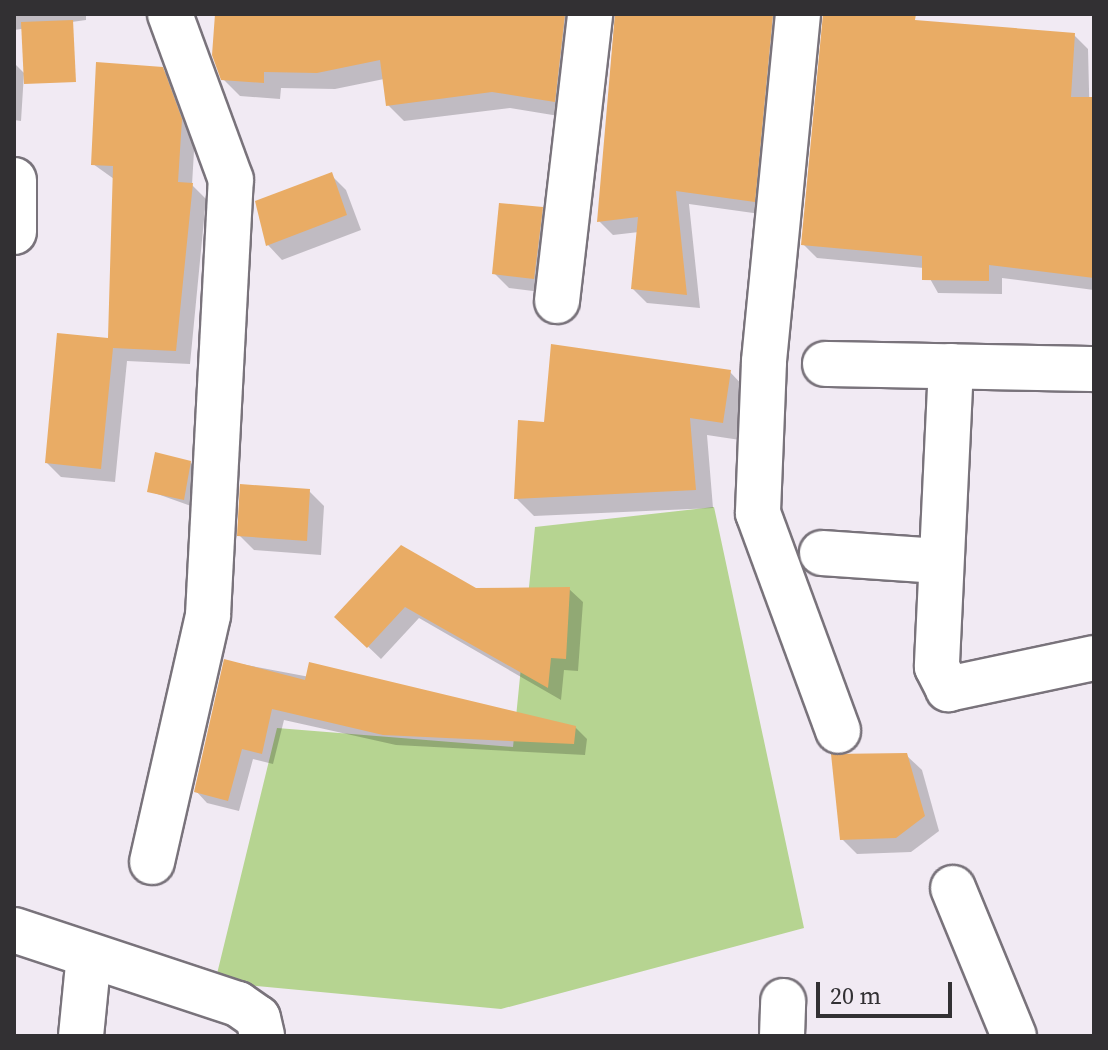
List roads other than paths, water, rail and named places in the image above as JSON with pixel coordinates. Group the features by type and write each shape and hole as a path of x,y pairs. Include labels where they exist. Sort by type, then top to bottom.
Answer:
{"street":[{"path":"152,862 208,615 231,180 170,14"},
{"path":"557,301 590,14"},
{"path":"798,14 765,349 758,513 838,731"},
{"path":"14,180 14,232"},
{"path":"825,364 1094,369"},
{"path":"951,366 939,561 937,667 948,689 1094,658"},
{"path":"822,553 939,561"},
{"path":"953,888 1014,1036"},
{"path":"14,930 238,1004 258,1018 262,1036"},
{"path":"81,1036 89,955"}]}
